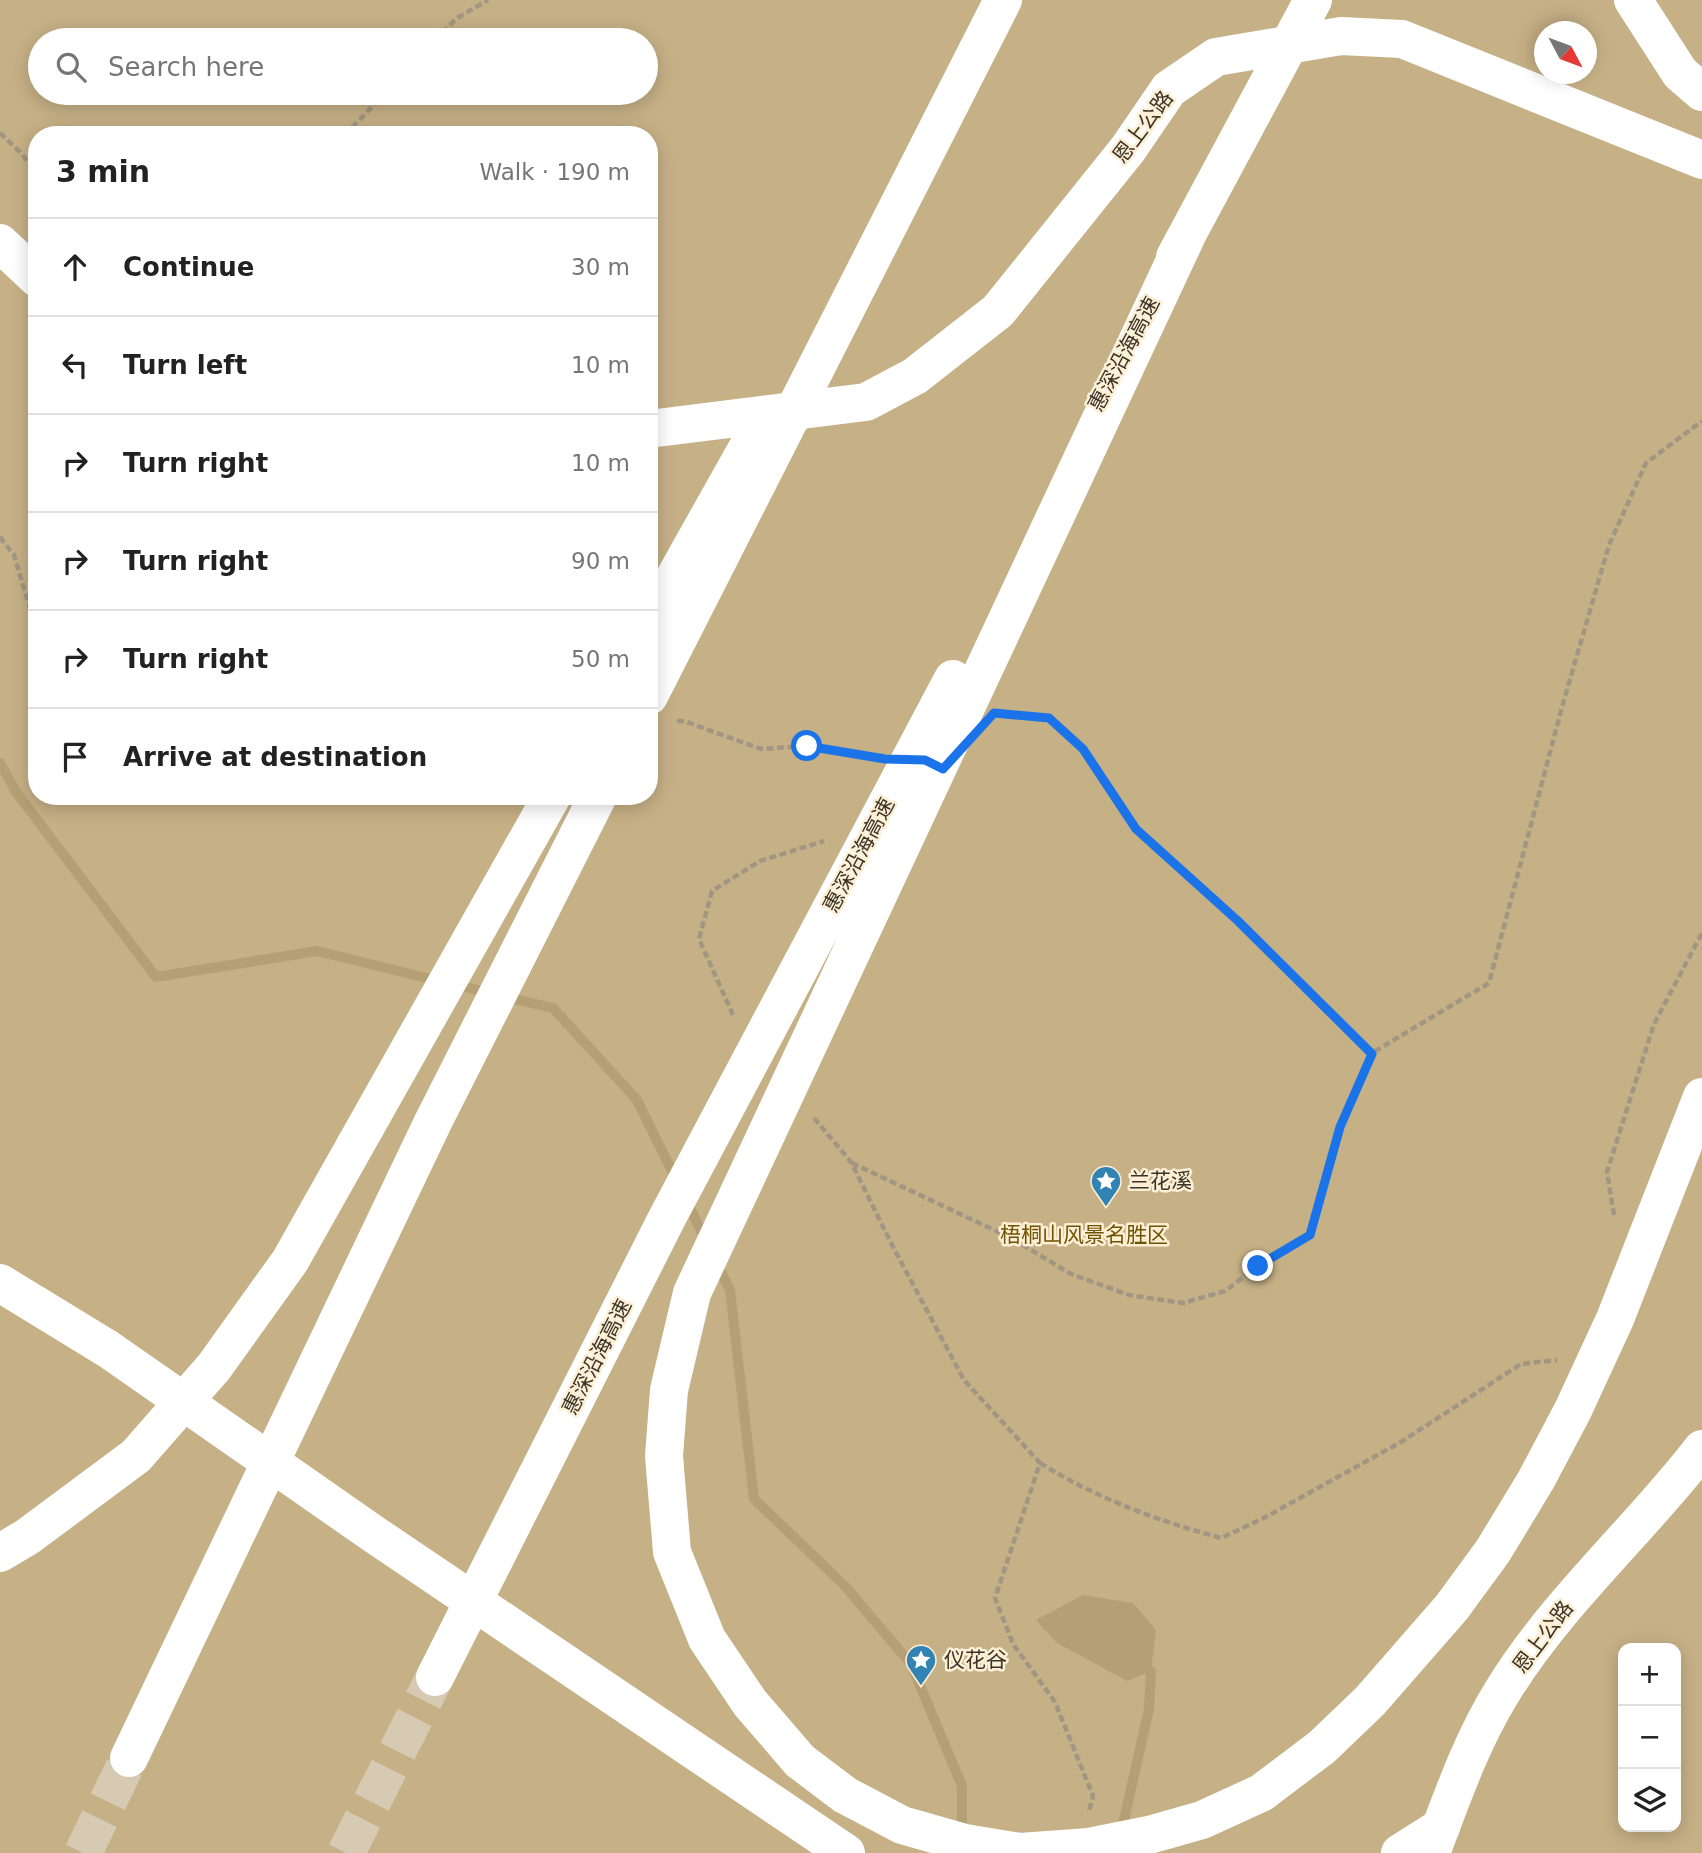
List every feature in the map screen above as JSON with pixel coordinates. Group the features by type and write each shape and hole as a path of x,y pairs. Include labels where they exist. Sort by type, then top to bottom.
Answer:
{"main road":[{"path":"658,607 1000,0"},
{"path":"661,709 1000,0"},
{"name":"惠深沿海高速","path":"435,1678 667,1219 1313,0"},
{"path":"1633,0 1680,73 1702,92"},
{"name":"恩上公路","path":"658,428 866,402 915,376 998,311 1128,149 1169,89 1216,57 1341,36 1402,39 1702,160"},
{"path":"1187,235 692,1293 669,1390 664,1456 672,1552 707,1639 750,1703 800,1761 845,1795 902,1825 965,1843 1020,1852 1089,1847 1149,1835 1202,1820 1261,1793 1322,1747 1370,1701 1452,1607 1493,1550 1522,1504 1573,1410 1599,1353 1702,1097"},
{"path":"0,243 28,269"},
{"path":"0,1553 27,1537 136,1456 214,1367 290,1261 547,805"},
{"path":"129,1758 433,1122 593,805"},
{"path":"0,1283 108,1349 375,1535 846,1853"},
{"name":"恩上公路","path":"1436,1840 1471,1751 1502,1692 1545,1630 1702,1450"},
{"path":"1400,1853 1436,1840"}],"path":[{"path":"447,28 457,18 488,0"},
{"path":"354,126 374,105"},
{"path":"0,133 28,162"},
{"path":"851,1162 1013,1239 1071,1274 1129,1296 1183,1303 1225,1292 1258,1266 1310,1235 1340,1127 1372,1054 1489,984 1562,707 1609,545 1646,463 1702,421"},
{"path":"0,537 15,555 28,600"},
{"path":"661,709 684,721 761,749 807,746 885,759"},
{"path":"994,713 1049,718 1083,749 1136,829 1238,921 1372,1054"},
{"path":"734,1017 699,939 712,891 760,860 829,839"},
{"path":"1616,1226 1607,1172 1654,1024 1702,933"},
{"path":"808,1111 851,1162 964,1380 1040,1463 1079,1487 1111,1502 1221,1538 1262,1519 1401,1442 1521,1364 1561,1359"},
{"path":"1040,1463 995,1598 1013,1644 1055,1702 1093,1797 1087,1819"}],"green space":[{"name":"梧桐山风景名胜区","path":"0,0 1702,0 1702,1853 0,1853"}],"shaded area":[{"path":"1083,1595 1133,1603 1156,1630 1151,1671 1127,1681 1057,1643 1036,1620"}],"waterway":[{"path":"0,763 16,792 156,977 317,951 439,981"},
{"path":"454,984 490,993"},
{"path":"505,997 553,1008 637,1100 677,1181"},
{"path":"687,1202 706,1241"},
{"path":"716,1262 730,1290 754,1499 844,1585 911,1664 962,1786 962,1836"},
{"path":"1121,1833 1149,1709 1151,1671"}],"tunnel":[{"path":"346,1853 435,1677"},
{"path":"83,1853 129,1758"}],"place":[{"name":"兰花溪","path":"1106,1208"},
{"name":"仪花谷","path":"921,1687"}],"route":[{"path":"807,746 885,759 925,760 943,769 994,713 1049,718 1083,749 1136,829 1238,921 1372,1054 1340,1127 1310,1235 1258,1266"}]}
